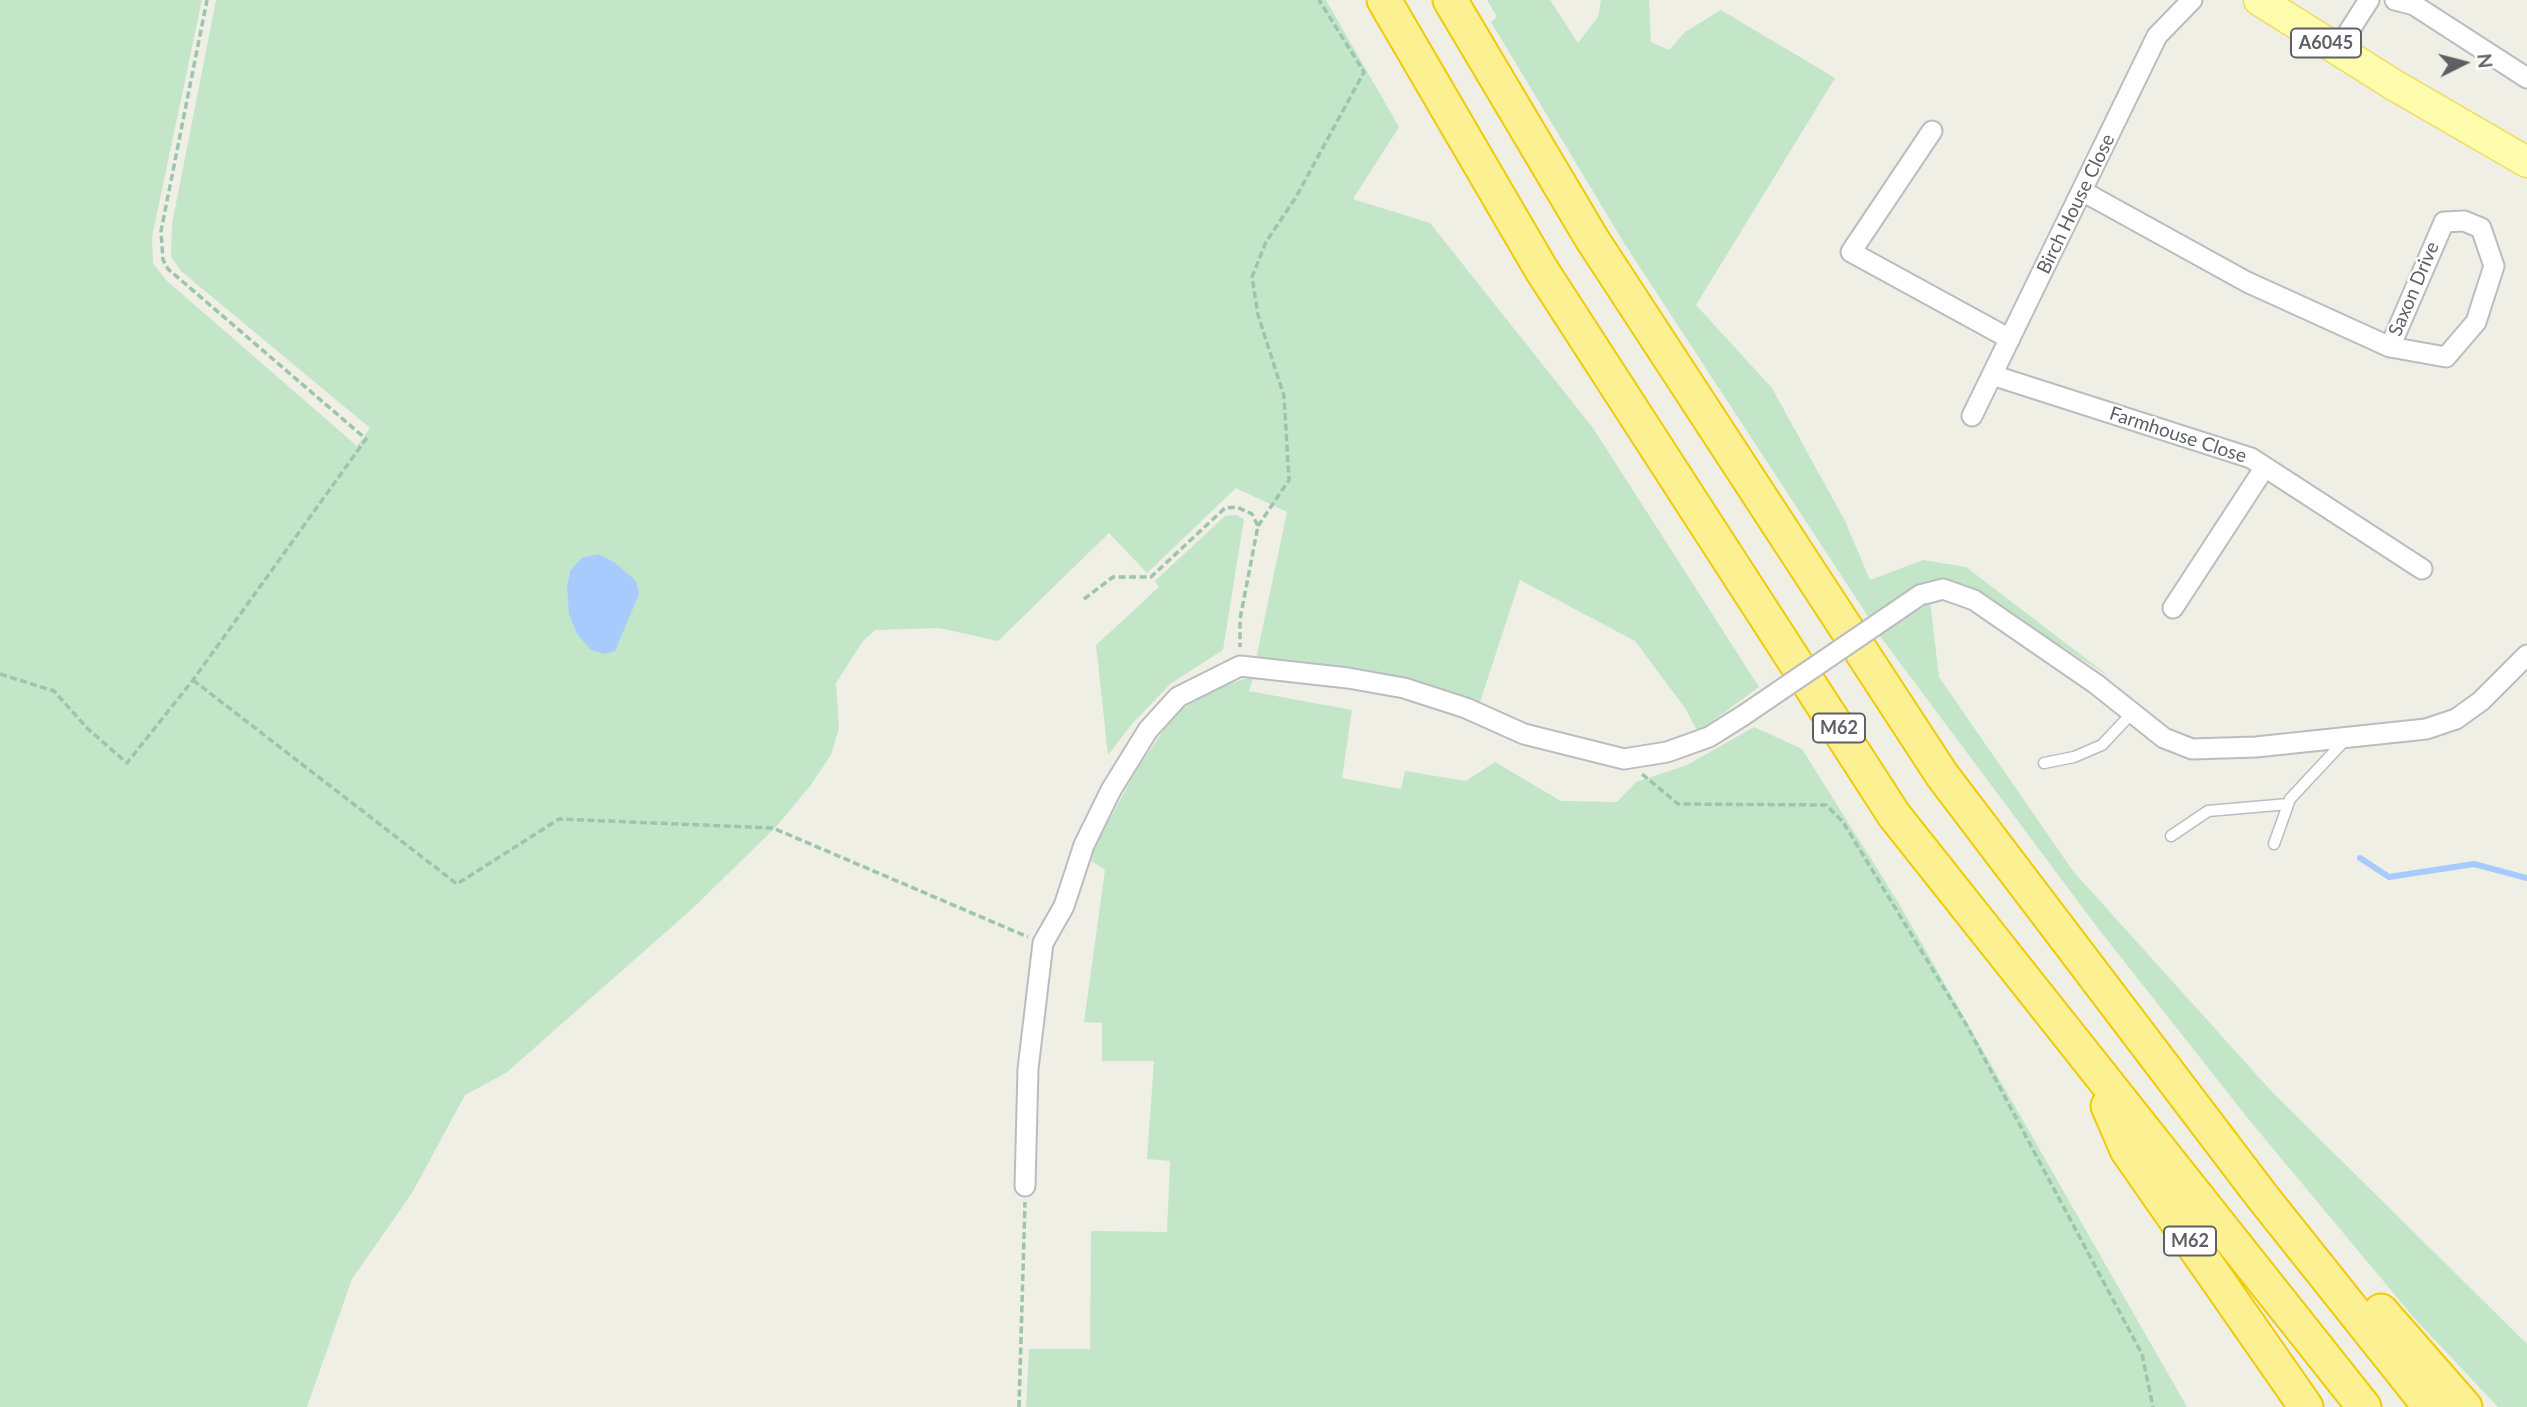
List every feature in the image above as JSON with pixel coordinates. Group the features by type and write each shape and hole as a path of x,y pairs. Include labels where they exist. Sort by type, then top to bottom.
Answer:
{"highway":[{"name":"M62","path":"1384,0 1541,269 1895,815 2090,1065 2364,1407"},
{"path":"1450,0 1592,239 1942,775 2261,1195 2430,1407"},
{"name":"M62","path":"2090,1065 2127,1150 2306,1407"},
{"path":"2261,1195 2360,1287 2465,1407"}],"main road":[{"name":"A6045","path":"2259,0 2337,50 2527,162"}],"street":[{"name":"Birch House Close","path":"1972,416 2157,36 2192,0"},
{"path":"2337,50 2368,0"},
{"path":"2395,0 2414,5 2527,78"},
{"path":"1932,131 1851,252 2010,339"},
{"name":"Saxon Drive","path":"2082,191 2247,282 2390,346 2446,357 2476,321 2494,266 2480,228 2464,221 2444,222 2390,346"},
{"name":"Farmhouse Close","path":"1992,375 2251,458 2422,569"},
{"path":"2173,608 2265,467"},
{"path":"1025,1186 1028,1069 1043,943 1064,906 1089,834 1148,730 1178,697 1240,666 1348,678 1404,688 1466,708 1524,734 1625,759 1667,752 1709,737 1920,595 1943,589 1974,600 2096,684 2164,738 2192,749 2256,747 2427,729 2456,719 2481,701 2527,655"}],"lane":[{"path":"2044,763 2074,757 2102,746 2133,713"},
{"path":"2274,844 2288,804 2347,738"},
{"path":"2171,836 2208,811 2288,804"}],"path":[{"path":"0,674 54,691 88,729 127,763 192,680 366,439 168,269 163,260 160,230 207,0"},
{"path":"1240,666 1240,619 1258,526 1289,480 1284,396 1258,315 1252,276 1266,242 1296,197 1364,72 1320,0"},
{"path":"1084,599 1112,577 1151,578 1225,508 1237,507 1252,514 1258,526"},
{"path":"192,680 457,884 559,819 773,828 1043,943"},
{"path":"1625,759 1678,804 1826,806 1843,822 1967,1026 2142,1354 2153,1407"},
{"path":"1019,1407 1025,1186"}],"green space":[{"path":"0,0 202,0 152,237 153,263 166,280 357,446 370,428 181,271 171,257 172,224 216,0 1326,0 1399,127 1353,199 1430,223 1593,428 1759,687 1698,732 1685,708 1635,641 1520,580 1479,705 1256,659 1287,512 1236,488 1147,573 1109,533 998,641 939,628 875,630 863,641 836,683 839,728 831,755 810,786 776,827 693,908 506,1073 465,1095 412,1193 352,1279 307,1407 0,1407"},
{"path":"1487,0 1550,0 1578,43 1598,17 1601,0 1649,0 1651,42 1669,50 1685,32 1721,10 1835,78 1696,305 1772,388 1845,521 1870,580 1923,560 1966,567 2110,677 1966,586 1942,581 1919,586 1869,618 1624,243 1491,22 1497,17"},
{"path":"1236,515 1244,519 1223,650 1170,684 1132,724 1108,755 1096,645 1159,587 1155,581 1225,516"},
{"path":"1923,600 1930,601 1939,677 2073,871 2273,1093 2527,1344 2527,1407 2498,1407 2415,1319 2250,1121 2097,927 1877,632"},
{"path":"1254,676 1249,691 1352,710 1342,778 1401,789 1405,771 1466,781 1495,762 1561,801 1617,802 1636,782 1687,765 1754,727 1802,749 1898,902 2187,1407 1026,1407 1029,1349 1090,1349 1091,1231 1167,1232 1170,1161 1147,1159 1154,1061 1102,1061 1102,1023 1084,1022 1105,870 1088,859 1137,769 1176,712 1222,686"}],"water":[{"path":"598,554 614,562 636,581 639,594 615,651 603,654 590,649 577,634 569,614 567,587 570,571 582,558"}],"waterway":[{"path":"2360,858 2389,877 2474,864 2527,878"}]}
